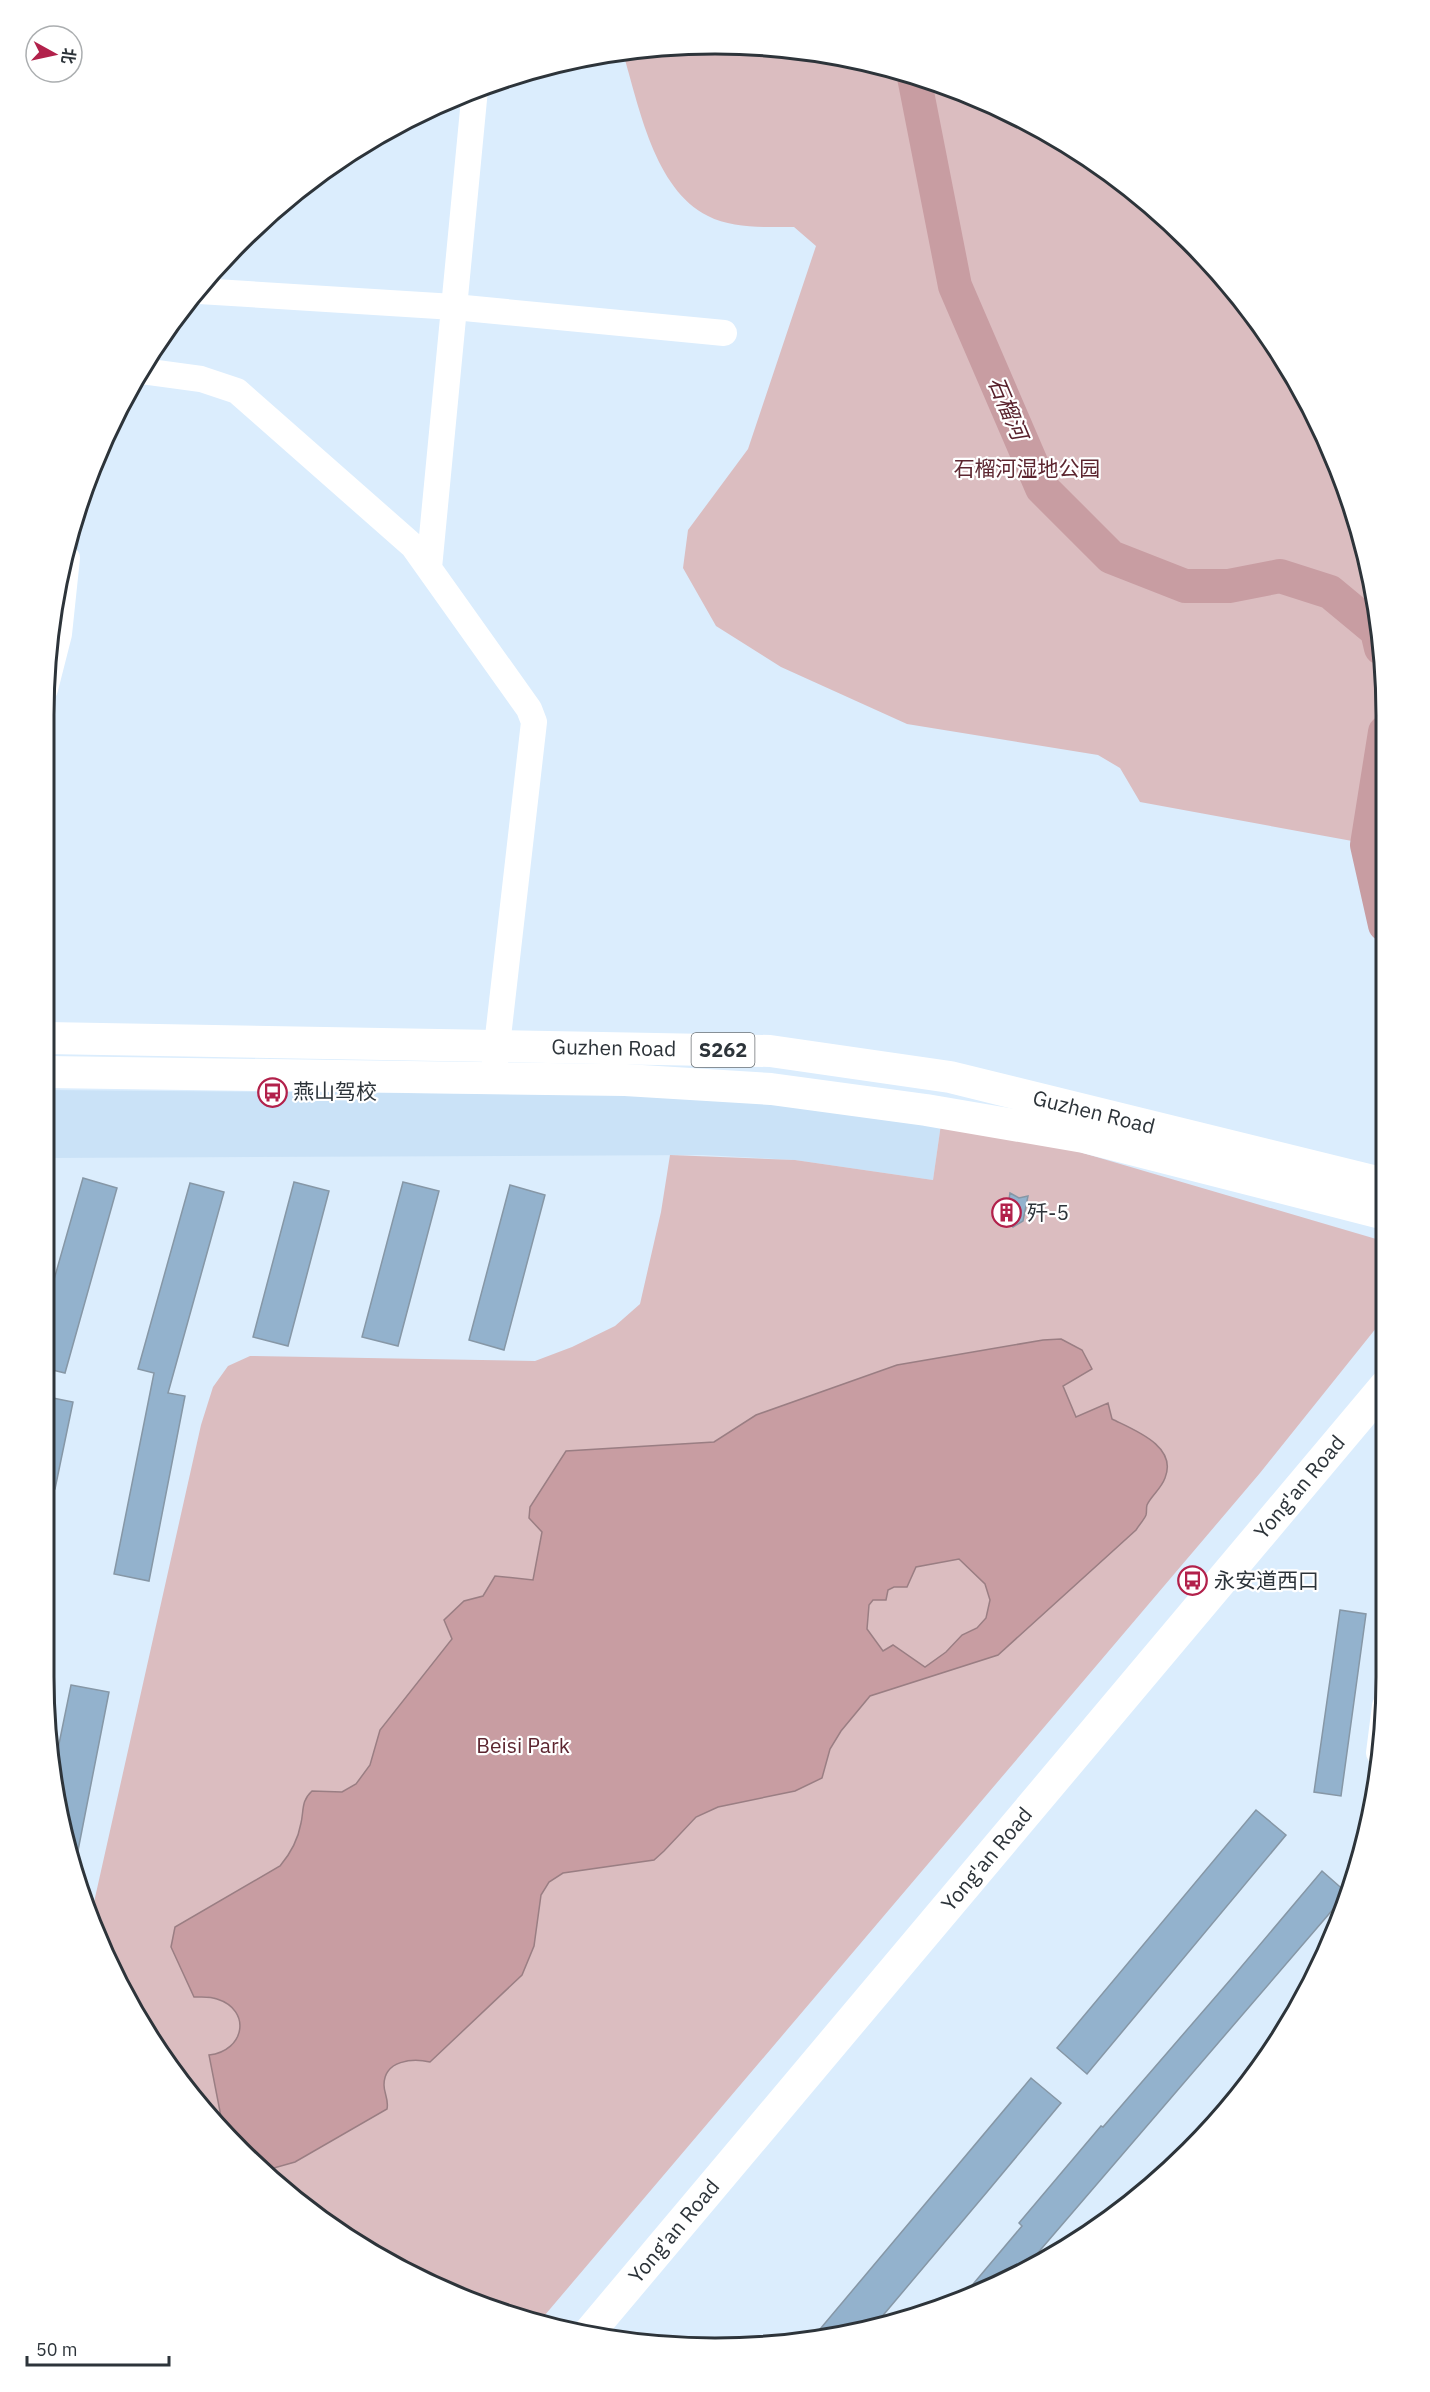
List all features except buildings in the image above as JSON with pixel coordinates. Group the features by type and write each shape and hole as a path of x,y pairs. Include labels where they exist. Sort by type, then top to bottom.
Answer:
{"main road":[{"name":"Guzhen Road","path":"54,1038 770,1051 950,1077 1376,1182"},
{"name":"Guzhen Road","path":"54,1072 626,1080 771,1089 926,1110 1084,1137 1376,1212"},
{"name":"Yong'an Road","path":"594,2326 1376,1397"}],"street":[{"path":"429,568 475,99"},
{"path":"208,292 454,307 724,333"},
{"path":"150,373 201,379 237,391 413,546 529,709 534,722 493,1078"}],"shaded area":[{"path":"81,531 68,631 55,683 67,586"},
{"path":"54,1090 634,1095 800,1103 941,1124 933,1180 795,1160 703,1155 54,1158"},
{"path":"1061,1339 1082,1350 1092,1369 1063,1386 1076,1417 1108,1403 1112,1419 1142,1434 1160,1448 1167,1467 1165,1478 1149,1502 1146,1515 1136,1530 998,1655 870,1696 841,1731 830,1749 822,1778 795,1791 718,1807 696,1817 654,1860 563,1873 549,1882 541,1895 534,1946 522,1975 430,2062 408,2061 389,2070 384,2085 387,2109 295,2162 273,2168 221,2116 209,2055 221,2052 237,2038 240,2030 239,2020 236,2012 228,2004 212,1997 194,1997 171,1947 175,1927 280,1866 296,1841 304,1802 312,1791 342,1792 356,1784 370,1765 380,1730 452,1639 444,1620 464,1601 483,1596 495,1576 533,1580 542,1532 529,1518 530,1507 566,1451 714,1442 756,1415 897,1365 1043,1340","holes":["959,1559 985,1584 990,1600 986,1618 977,1628 962,1635 946,1652 925,1667 893,1645 883,1651 867,1629 869,1605 873,1600 886,1600 888,1590 894,1587 907,1587 916,1567"]}],"green space":[{"name":"石榴河湿地公园","path":"672,55 758,55 844,67 927,89 1007,122 1082,165 1151,218 1182,248 1212,279 1265,348 1308,423 1341,503 1363,586 1375,672 1376,845 1140,802 1120,768 1098,755 907,724 781,667 716,626 683,568 688,530 748,449 816,246 794,227 762,227 728,223 708,216 690,203 674,187 662,167 643,121 625,61"},
{"name":"Beisi Park","path":"941,1124 1059,1146 1376,1239 1376,1328 1260,1473 545,2315 462,2288 423,2270 348,2227 279,2174 218,2113 165,2044 143,2008 122,1969 94,1902 201,1425 213,1387 228,1366 250,1356 535,1361 572,1347 615,1326 640,1304 661,1212 670,1155 795,1160 933,1180"}],"waterway":[{"name":"石榴河","path":"916,86 955,286 1042,488 1111,557 1185,586 1229,586 1280,576 1330,592 1369,625"},
{"name":"石榴河","path":"1376,788 1367,845 1376,885"}],"place":[{"name":"燕山驾校","path":"272,1092"},
{"name":"歼-5","path":"1006,1213"},
{"name":"永安道西口","path":"1193,1581"}]}
